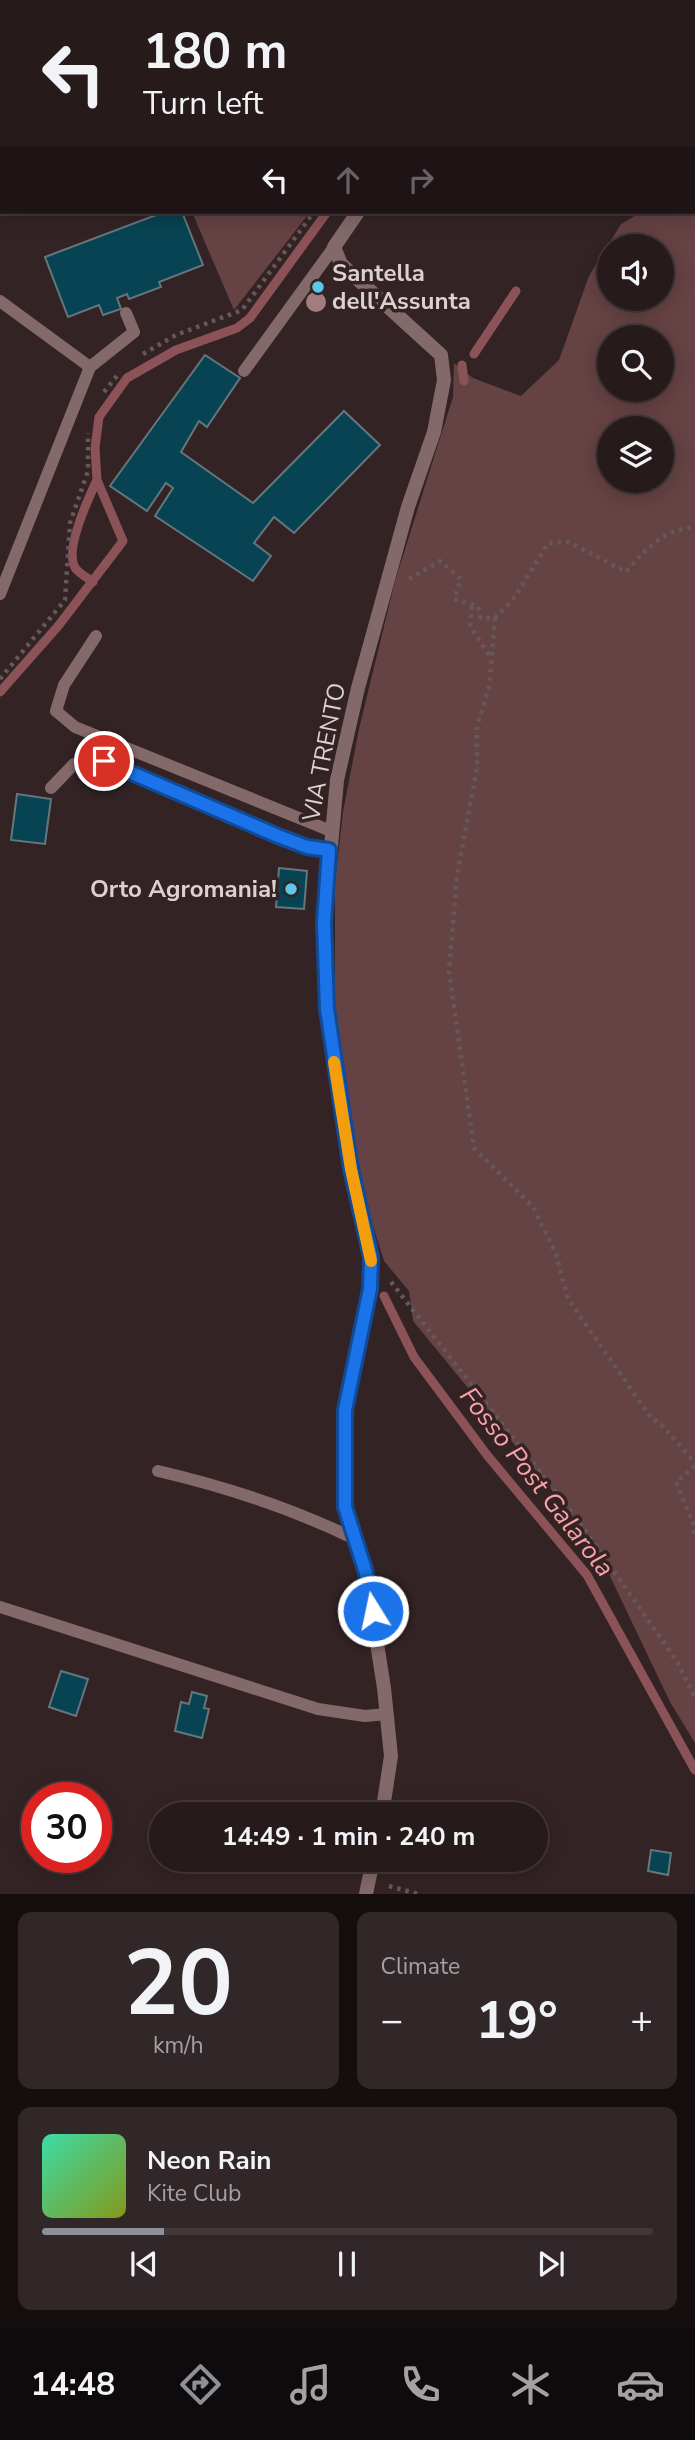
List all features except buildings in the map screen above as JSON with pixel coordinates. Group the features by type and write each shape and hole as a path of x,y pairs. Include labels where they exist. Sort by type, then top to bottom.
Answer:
{"street":[{"path":"334,247 357,214"},
{"name":"VIA TRENTO","path":"334,247 341,264 353,278 441,355 444,380 434,432 408,507 388,578 337,779 324,923 327,1009 346,1143 371,1257 370,1289 345,1410 345,1507 371,1595 387,1714 391,1756 384,1802"}],"lane":[{"path":"244,372 334,247"},
{"path":"0,301 90,366"},
{"path":"0,594 90,366 134,332 127,313"},
{"path":"96,636 64,685 56,711 75,727 331,831"},
{"path":"51,788 74,764 104,761 278,836 307,847 329,850"},
{"path":"158,1471 216,1485 296,1511 355,1539"},
{"path":"0,1607 318,1709 365,1716 387,1714"}],"path":[{"path":"136,358 176,335 242,310 313,214"},
{"path":"99,401 126,364"},
{"path":"0,680 65,600 70,523 88,471 90,421"},
{"path":"695,527 680,528 649,544 626,572 569,542 548,543 515,597 495,618 489,688 477,726 477,768 457,875 449,971 474,1148 533,1207 556,1254 568,1299 651,1418 660,1423 695,1464 676,1482 693,1523 695,1538"},
{"path":"388,578 399,594 404,582 440,561 461,579 454,599 478,606 481,618 495,618"},
{"path":"472,606 470,626 491,659"},
{"path":"371,1257 580,1523 678,1663 695,1698"},
{"path":"688,1683 695,1683"},
{"path":"367,1887 418,1894"}],"shaded area":[{"path":"193,214 308,214 234,310"},
{"path":"638,214 695,214 695,1743 670,1702 607,1570 554,1493 413,1321 409,1291 384,1261 372,1223 352,1133 335,1011 335,881 343,812 359,729 395,581 453,397 454,363 473,378 521,396 559,360 589,276 597,263 597,311 674,311 674,234 615,234 621,224"}],"waterway":[{"path":"0,692 59,625 123,541 97,480 95,448 99,417 127,378 176,350 237,328 250,318 326,214"},
{"path":"474,354 516,291"},
{"name":"Fosso Post Galarola","path":"462,365 464,381"},
{"path":"93,582 76,569 73,550 79,524 97,480"},
{"name":"Fosso Post Galarola","path":"384,1296 414,1357 487,1455 587,1575 695,1770"}],"slow traffic":[{"path":"334,1062 351,1169 371,1261"}],"place":[{"name":"Santella dell'Assunta","path":"318,287"},
{"name":"Orto Agromania!","path":"291,889"}],"route":[{"path":"104,761 278,836 307,847 329,850 324,923 327,1009 351,1169 371,1257 370,1289 345,1410 345,1507 366,1573 373,1611"}]}
